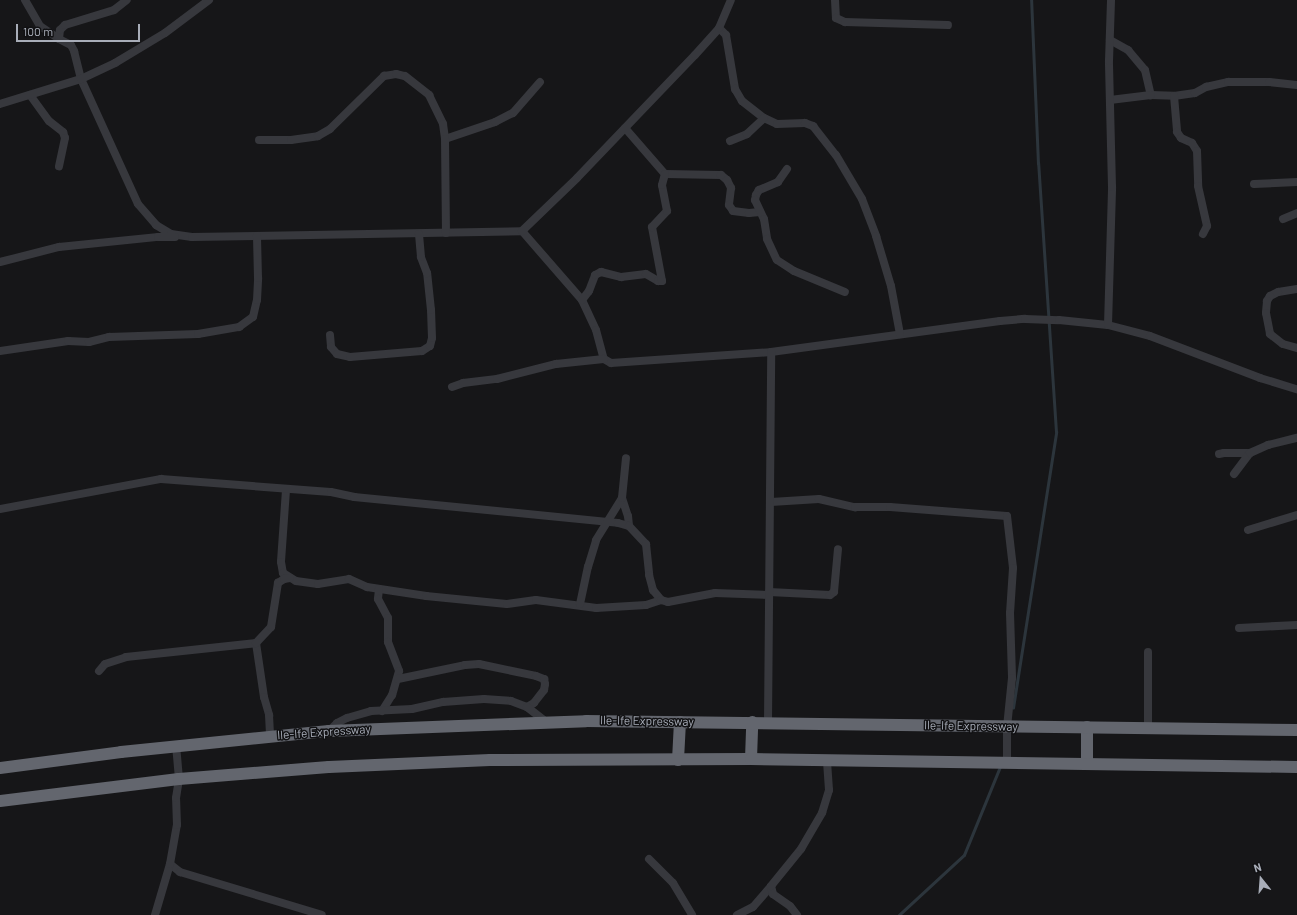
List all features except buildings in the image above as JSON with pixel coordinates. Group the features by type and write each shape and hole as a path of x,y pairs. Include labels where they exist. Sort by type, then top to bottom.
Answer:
{"highway":[{"name":"Ile-Ife Expressway","path":"0,768 176,746 329,731 586,720 1297,730"},
{"path":"678,760 680,722"},
{"path":"751,759 752,722"},
{"path":"1087,727 1087,764"},
{"path":"0,800 178,779 415,762 564,759 751,759 1297,767"}],"street":[{"path":"25,0 40,26 70,45 74,51 81,79 138,204 156,225 171,234 192,237"},
{"path":"59,39 60,30 65,25 114,10 127,0"},
{"path":"0,104 81,79 116,63 159,37 209,0"},
{"path":"0,262 59,247 158,237 419,234 522,231 577,178 720,28 731,0"},
{"path":"835,0 836,18 845,22 948,25"},
{"path":"1108,325 1112,187 1110,100 1111,0"},
{"path":"720,28 726,35 736,89 742,101 764,118 777,124 805,123 813,126 836,155 862,199 876,236 891,286 900,334"},
{"path":"1110,40 1128,50 1145,70 1151,95"},
{"path":"259,140 291,140 318,136 330,129 384,76 396,74 405,76 429,95 443,124 446,139 446,233"},
{"path":"446,139 495,122 513,113 540,82"},
{"path":"1110,100 1151,95 1174,96 1195,93 1206,87 1228,82 1269,82 1297,85"},
{"path":"30,95 49,121 63,132 65,138 59,166"},
{"path":"1174,96 1177,132 1181,138 1192,143 1197,151 1198,186 1207,226 1203,234"},
{"path":"730,141 747,134 764,118"},
{"path":"625,128 665,174 720,175 727,180 731,188 729,205 733,211 749,213 760,212"},
{"path":"787,169 778,182 758,190 755,200 764,219 767,239 778,260 794,271 845,292"},
{"path":"582,300 589,291 595,275 601,272 621,277 646,274 658,281 662,280 652,227 667,211 662,185 665,174"},
{"path":"1254,184 1297,182"},
{"path":"1283,219 1297,213"},
{"path":"522,231 582,300 596,330 604,359"},
{"path":"330,335 331,347 337,354 350,357 422,351 430,346 432,338 431,310 427,272 421,256 419,234"},
{"path":"0,351 68,341 89,342 109,337 198,334 239,327 253,318 257,300 257,236"},
{"path":"1297,288 1278,292 1270,296 1266,301 1266,313 1270,334 1283,344 1297,348"},
{"path":"452,387 463,383 497,379 556,364 604,359 610,363 635,363 771,352 900,334 1025,319 1059,320 1108,325 1150,336 1260,378 1297,389"},
{"path":"768,722 771,502 771,352"},
{"path":"1219,454 1250,453 1268,445 1297,438"},
{"path":"1234,474 1250,453"},
{"path":"626,458 622,498 628,516 628,526"},
{"path":"0,509 161,480 331,492 354,497 607,523 628,526 646,544 649,575 653,590 661,600"},
{"path":"286,490 281,562 283,573 290,578"},
{"path":"580,604 588,567 596,540 600,531 607,523 622,498"},
{"path":"771,502 819,499 854,507 890,507 1007,516 1013,568 1010,613 1012,678 1007,727 1007,763"},
{"path":"1248,530 1297,515"},
{"path":"100,671 105,664 126,657 256,643 272,627 278,583 284,579 290,578 318,584 349,580 367,587 379,589 426,596 507,604 536,600 580,604 596,608 646,605 661,600 668,602 715,593 830,595 834,592 838,549"},
{"path":"379,589 378,599 388,618 388,642 399,671 398,679 392,695 382,711"},
{"path":"1239,628 1297,625"},
{"path":"256,643 264,696 269,715 270,736"},
{"path":"1148,652 1148,727"},
{"path":"398,679 465,665 479,664 544,679 544,690 534,702 527,707"},
{"path":"392,695 398,709"},
{"path":"329,731 337,723 347,718 371,711 412,709 443,702 484,699 511,701 527,707 546,722"},
{"path":"156,915 170,864 177,825 176,798 178,779 176,746"},
{"path":"737,915 754,907 801,849 822,813 829,790 827,760"},
{"path":"649,859 673,883 692,915"},
{"path":"170,864 180,872 322,915"},
{"path":"771,886 773,894 790,906 797,915"}],"waterway":[{"path":"1013,708 1056,432 1038,164 1031,0"},
{"path":"899,915 964,855 1000,767"}]}
